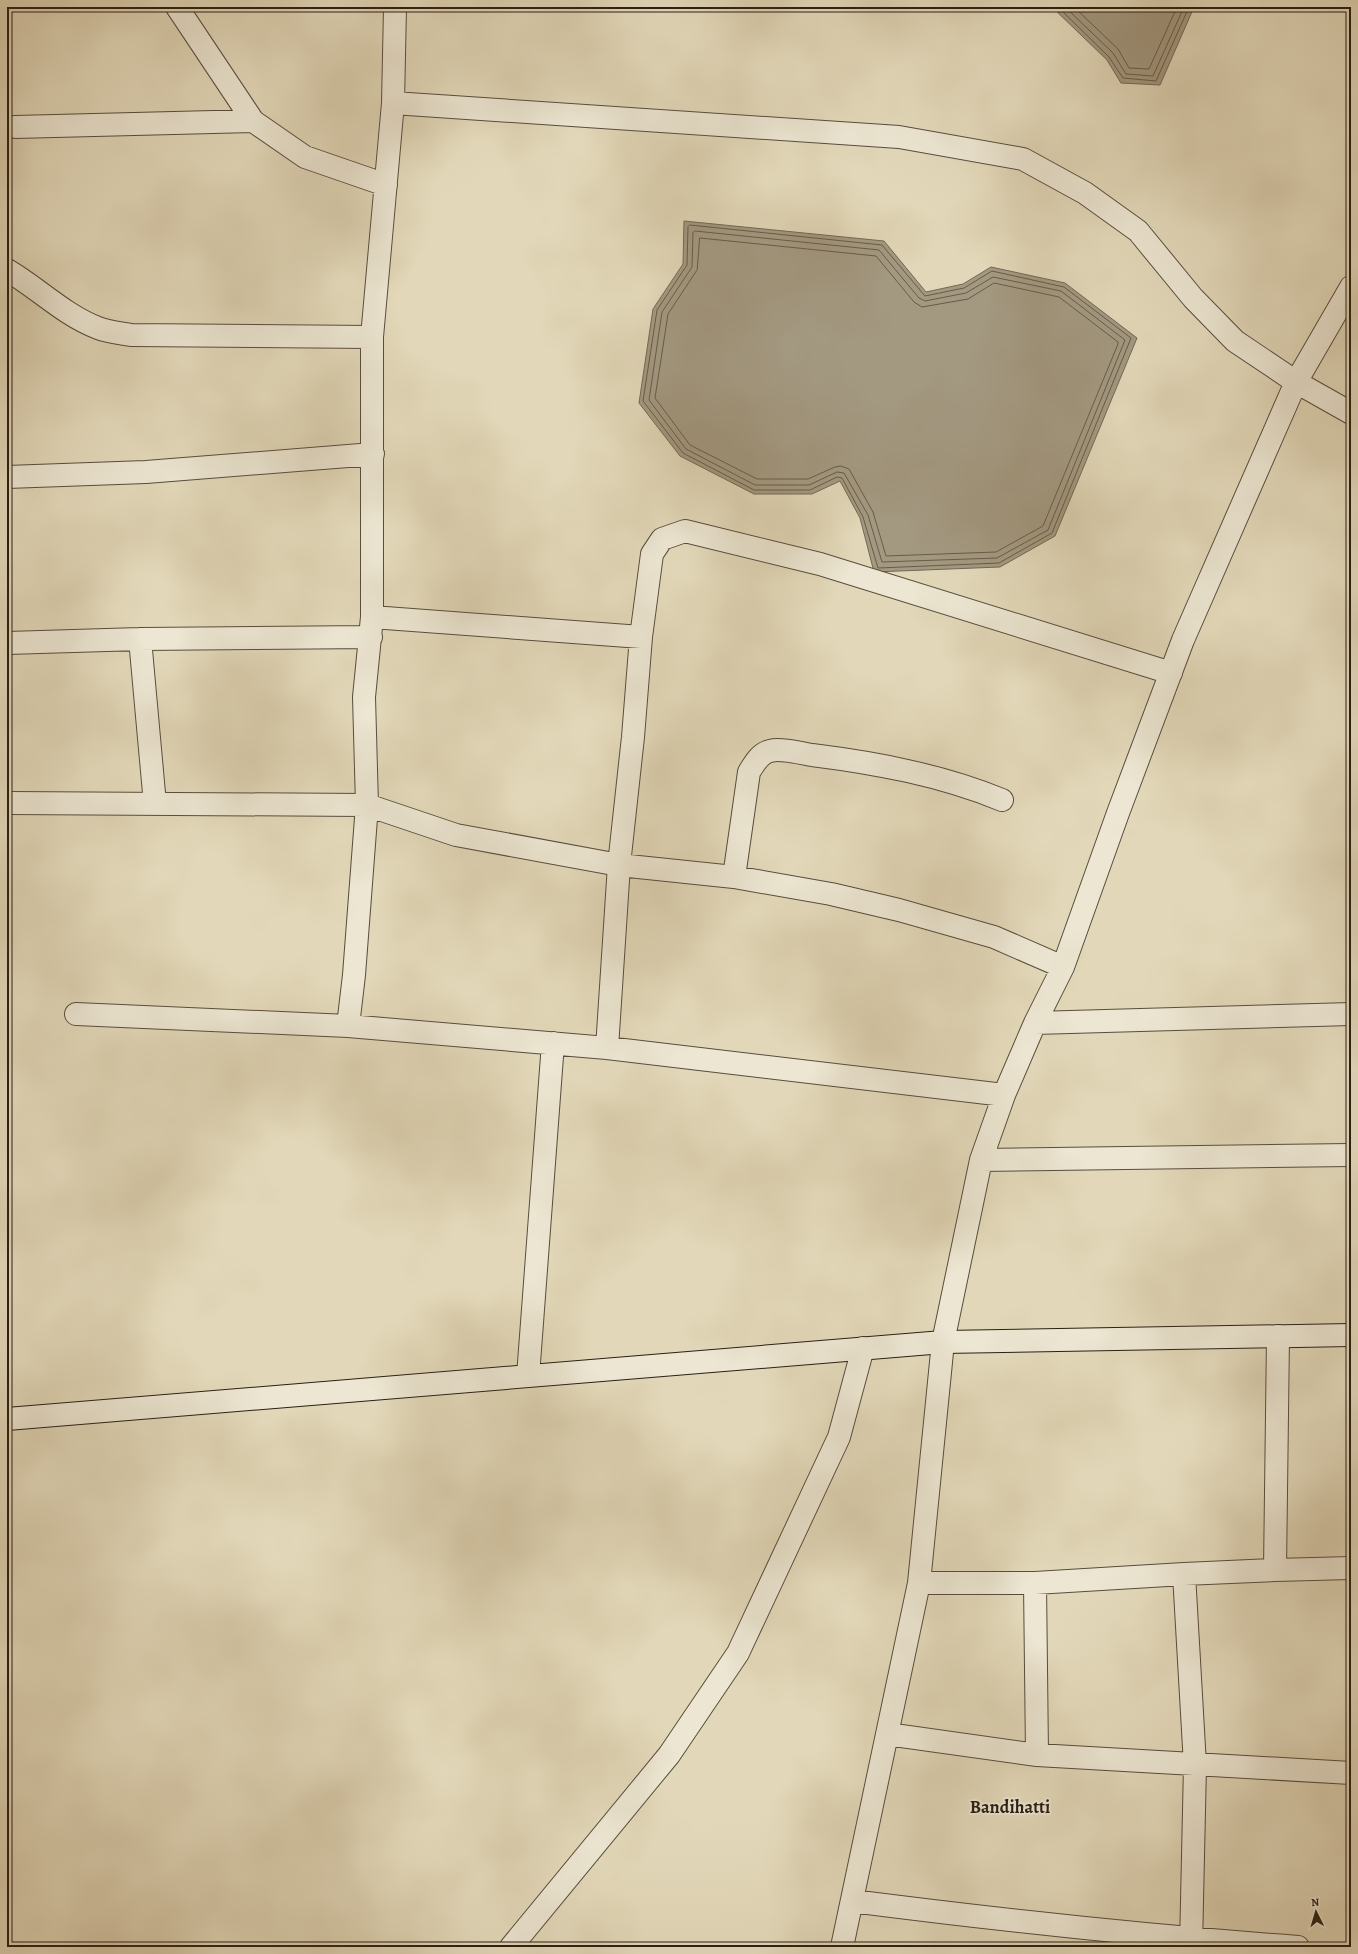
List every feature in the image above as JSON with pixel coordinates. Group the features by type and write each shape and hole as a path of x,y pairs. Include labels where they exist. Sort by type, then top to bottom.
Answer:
{"street":[{"path":"177,7 253,122 305,157 386,185"},
{"path":"348,1026 354,974 367,805 364,697 372,627 372,337 393,104 395,7"},
{"path":"393,104 899,137 1023,159 1085,192 1138,231 1193,298 1235,341 1296,382 1351,412"},
{"path":"15,127 253,122"},
{"path":"7,270 77,317 99,328 131,335 372,337"},
{"path":"842,1947 919,1584 943,1342 981,1160 1004,1095 1035,1023 1062,967 1118,813 1190,626 1296,382 1351,287"},
{"path":"7,477 146,472 373,454"},
{"path":"607,1048 619,865 642,637 652,554 662,539 685,531 820,564 1171,673"},
{"path":"7,643 140,639 372,627 642,637"},
{"path":"140,639 155,804"},
{"path":"734,878 749,772 755,761 769,751 873,763 972,788 1002,800"},
{"path":"7,803 367,805 456,835 619,865 734,878 831,894 899,910 994,937 1062,967"},
{"path":"76,1014 348,1026 552,1043 607,1048 1004,1095"},
{"path":"1035,1023 1351,1014"},
{"path":"528,1376 552,1043"},
{"path":"981,1160 1351,1155"},
{"path":"7,1419 943,1342 1351,1335"},
{"path":"1275,1570 1278,1336"},
{"path":"511,1947 670,1755 738,1653 839,1437 863,1348"},
{"path":"919,1584 1035,1583 1184,1574 1351,1568"},
{"path":"1184,1574 1196,1765 1191,1943"},
{"path":"1035,1583 1037,1755"},
{"path":"887,1734 1037,1755 1351,1773"},
{"path":"852,1901 1191,1943 1298,1947"}],"water":[{"path":"1052,7 1194,7 1160,85 1121,83 1107,60"},
{"path":"684,221 884,241 926,292 963,284 991,267 1065,283 1137,338 1055,536 1000,567 874,572 860,518 840,481 812,494 754,494 680,456 639,403 653,309 683,264"}],"district":[{"name":"Bandihatti","path":"1010,1807"}]}
